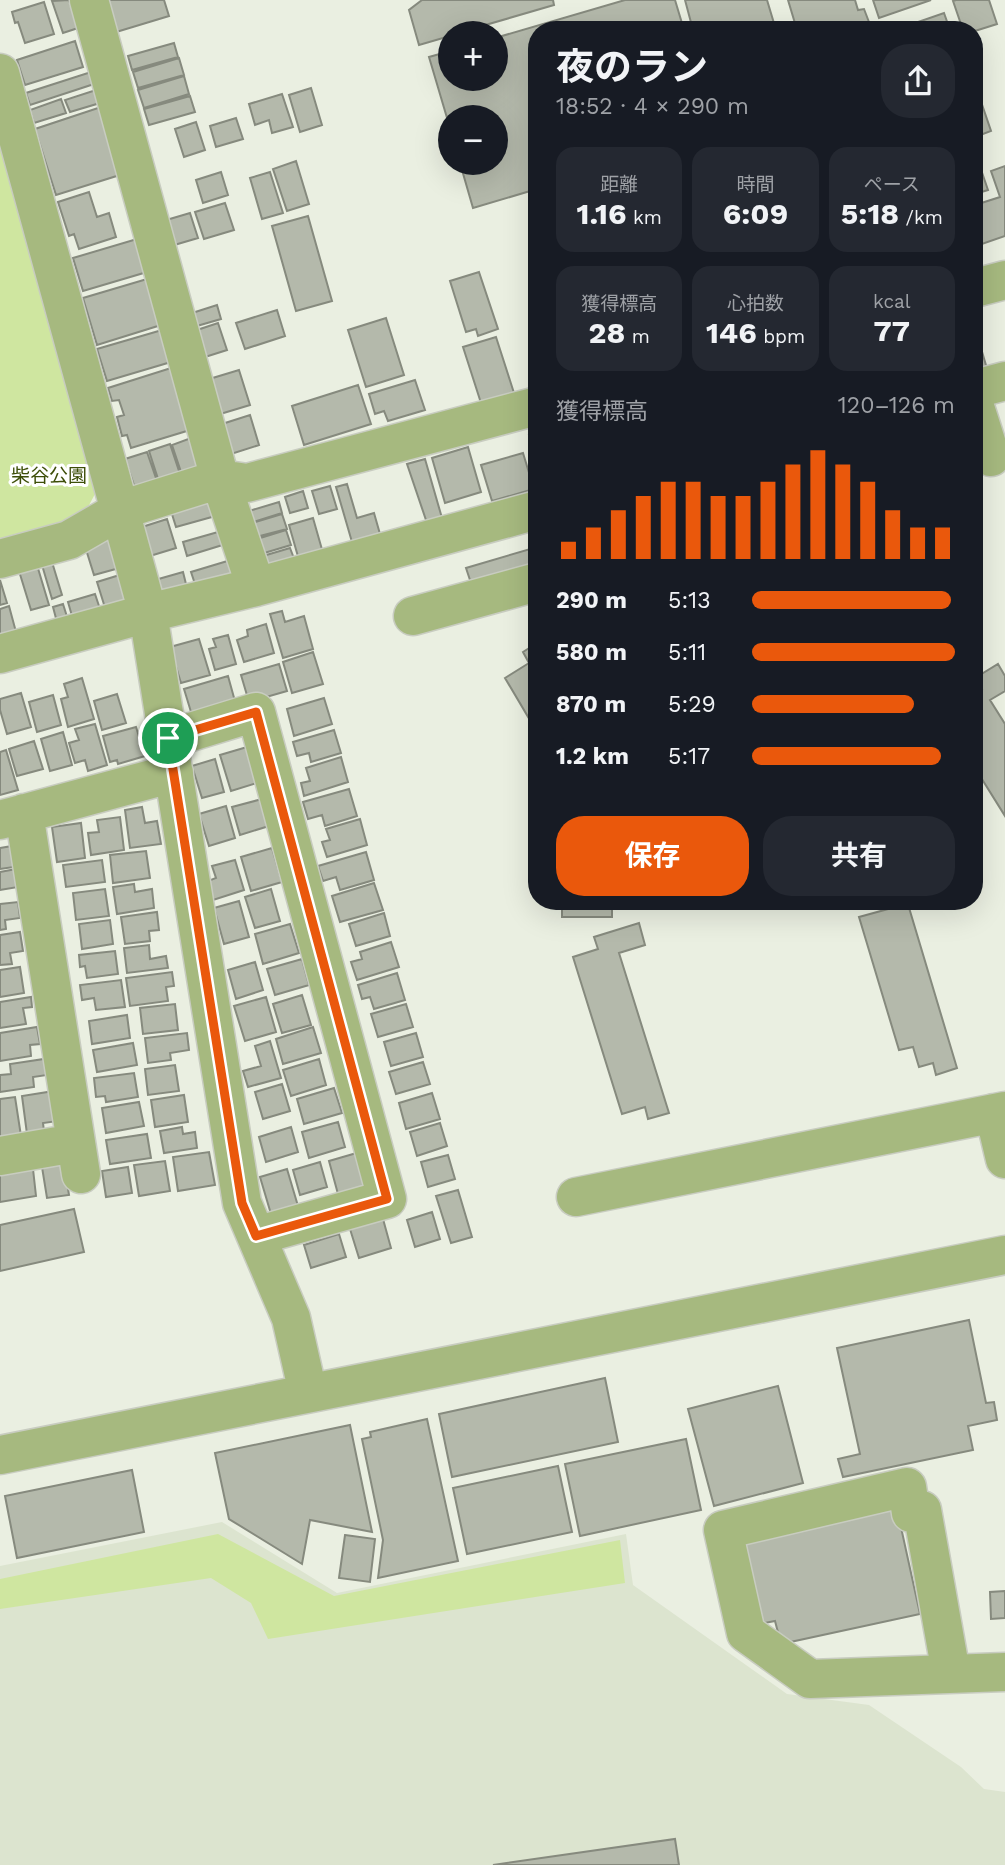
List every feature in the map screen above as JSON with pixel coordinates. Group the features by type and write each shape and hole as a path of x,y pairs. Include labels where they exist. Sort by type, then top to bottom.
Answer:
{"street":[{"path":"89,0 220,478 256,587"},
{"path":"0,73 148,613 242,1203 291,1318 308,1393"},
{"path":"983,286 1005,280"},
{"path":"983,387 1005,381"},
{"path":"0,559 69,540 121,510 220,478 247,484 528,408"},
{"path":"983,434 990,458"},
{"path":"0,654 528,512"},
{"path":"413,616 528,584"},
{"path":"0,1156 78,1158 12,817 171,756 256,712 387,1199 256,1236"},
{"path":"576,1197 1000,1112 1005,1159"},
{"path":"0,1455 1005,1255"},
{"path":"951,1673 922,1510 911,1513 906,1487 723,1530 746,1633 810,1679 1005,1672"}],"shaded area":[{"path":"222,1522 337,1593 626,1534 633,1585 787,1694 869,1705 961,1767 984,1789 1005,1792 1005,1865 0,1865 0,1566"}],"green space":[{"name":"柴谷公園","path":"0,117 102,481 81,520 0,547"},
{"path":"218,1534 334,1596 620,1540 625,1583 268,1639 251,1603 211,1578 0,1609 0,1579"}],"building":[{"path":"69,0 78,28 63,33 52,1"},
{"path":"103,0 164,0 169,16 113,33"},
{"path":"422,0 553,0 554,5 499,21 438,21 438,39 419,45 409,10"},
{"path":"625,0 675,0 681,21 553,21"},
{"path":"685,0 767,0 773,21 691,21"},
{"path":"788,0 855,0 858,10 864,9 869,21 794,21"},
{"path":"873,0 931,0 879,18"},
{"path":"989,0 997,24 983,28 983,21 960,21 953,1"},
{"path":"44,2 54,34 25,43 12,12"},
{"path":"944,13 947,21 921,21"},
{"path":"528,28 528,192 473,208 463,175 508,175 508,105 443,105 439,91 508,91 508,34"},
{"path":"75,41 83,67 25,85 17,60"},
{"path":"174,43 178,57 132,70 128,56"},
{"path":"438,54 438,87 429,57"},
{"path":"179,58 184,75 138,88 133,72"},
{"path":"91,72 94,84 30,105 26,93"},
{"path":"184,76 189,94 144,108 138,90"},
{"path":"311,88 322,125 300,132 289,95"},
{"path":"96,90 100,103 70,112 65,100"},
{"path":"282,94 293,127 272,133 269,120 255,125 249,104"},
{"path":"190,96 195,112 149,125 144,109"},
{"path":"61,99 66,113 34,123 30,110"},
{"path":"101,107 123,174 56,195 35,129"},
{"path":"983,108 991,131 983,134"},
{"path":"236,118 243,139 216,147 210,126"},
{"path":"196,122 205,150 184,157 175,129"},
{"path":"296,161 309,204 287,211 273,169"},
{"path":"1005,166 1005,236 983,244 983,202 1000,197 991,171"},
{"path":"221,172 228,195 203,203 196,180"},
{"path":"270,172 283,213 262,219 250,178"},
{"path":"983,175 988,190 983,192"},
{"path":"89,192 97,217 109,213 116,237 79,249 74,234 69,236 58,202"},
{"path":"225,203 234,230 204,239 195,212"},
{"path":"190,213 198,238 171,246 163,221"},
{"path":"308,216 332,301 296,311 272,226"},
{"path":"137,239 147,272 83,291 73,258"},
{"path":"479,272 498,329 478,336 476,329 466,332 450,281"},
{"path":"147,279 161,325 97,345 83,298"},
{"path":"217,305 221,319 190,328 186,315"},
{"path":"277,310 285,336 245,349 236,323"},
{"path":"386,318 404,375 366,387 348,330"},
{"path":"218,323 227,350 202,358 194,331"},
{"path":"162,330 171,362 107,381 97,349"},
{"path":"496,337 514,393 481,403 463,347"},
{"path":"983,355 988,372 983,373"},
{"path":"171,368 190,430 131,448 127,435 122,436 117,417 124,415 119,400 112,401 108,388"},
{"path":"239,370 250,405 217,415 206,380"},
{"path":"415,380 425,410 388,421 384,411 375,414 369,394"},
{"path":"358,385 371,424 304,445 292,406"},
{"path":"250,415 259,445 231,454 222,424"},
{"path":"191,438 202,471 183,478 172,445"},
{"path":"170,444 181,477 160,485 149,451"},
{"path":"468,447 481,492 445,503 432,458"},
{"path":"147,452 158,484 136,491 125,459"},
{"path":"523,453 528,469 528,491 492,501 481,465"},
{"path":"425,459 442,518 427,523 407,464"},
{"path":"347,484 357,518 374,513 380,534 352,542 336,487"},
{"path":"330,486 337,509 319,514 312,491"},
{"path":"303,491 308,508 290,513 285,497"},
{"path":"214,499 219,515 176,527 171,511"},
{"path":"279,502 282,513 253,522 249,511"},
{"path":"282,514 287,529 256,537 252,523"},
{"path":"313,518 323,553 299,560 289,525"},
{"path":"167,519 176,548 150,556 142,527"},
{"path":"225,530 229,543 187,556 183,542"},
{"path":"286,530 291,545 261,554 257,539"},
{"path":"114,535 123,567 94,575 84,543"},
{"path":"290,548 295,561 267,569 263,556"},
{"path":"528,550 528,576 474,592 466,568"},
{"path":"234,559 238,575 196,587 191,572"},
{"path":"52,562 62,595 52,599 42,565"},
{"path":"37,565 49,605 31,610 19,571"},
{"path":"183,572 188,592 161,600 155,580"},
{"path":"126,573 136,606 107,614 97,582"},
{"path":"0,580 7,603 0,605"},
{"path":"95,594 102,615 74,623 68,602"},
{"path":"63,604 69,623 58,626 53,607"},
{"path":"9,606 16,632 0,636 0,609"},
{"path":"282,611 285,622 304,616 313,649 283,658 270,614"},
{"path":"266,624 274,653 244,662 237,640 248,636 247,630"},
{"path":"228,635 236,664 215,670 209,649 216,647 213,639"},
{"path":"199,639 210,675 181,683 170,647"},
{"path":"528,649 528,661 523,652"},
{"path":"313,652 323,684 292,693 283,662"},
{"path":"279,664 287,691 249,702 241,675"},
{"path":"528,664 528,717 505,678"},
{"path":"998,664 1005,676 1005,691 990,700 1005,724 1005,816 983,781 983,673"},
{"path":"228,676 236,705 191,712 184,689"},
{"path":"82,678 94,719 68,727 61,699 68,697 64,684"},
{"path":"21,693 31,727 7,734 0,710 0,699"},
{"path":"117,694 126,723 102,730 94,701"},
{"path":"53,695 61,725 37,732 29,702"},
{"path":"324,698 332,724 294,736 287,709"},
{"path":"95,724 107,765 88,771 85,760 75,763 69,743 79,740 75,729"},
{"path":"136,727 145,756 118,764 117,760 110,762 103,736"},
{"path":"334,730 341,753 311,762 309,753 297,756 293,742"},
{"path":"63,732 72,765 50,771 41,739"},
{"path":"34,741 43,769 17,776 9,749"},
{"path":"247,747 257,783 231,791 220,755"},
{"path":"6,750 18,790 0,795 0,752"},
{"path":"341,757 348,782 304,796 301,783 310,781 306,768"},
{"path":"215,759 224,792 202,798 192,766"},
{"path":"349,789 357,816 325,826 322,815 308,819 303,802"},
{"path":"262,799 269,826 240,835 232,807"},
{"path":"226,806 235,838 209,846 199,814"},
{"path":"142,807 145,823 157,821 161,844 130,848 125,810"},
{"path":"120,817 124,850 91,855 88,833 99,832 97,820"},
{"path":"360,819 367,845 327,857 322,842 330,840 326,829"},
{"path":"81,823 85,858 57,862 52,827"},
{"path":"12,846 14,867 0,869 0,848"},
{"path":"272,848 282,882 251,891 241,857"},
{"path":"146,851 150,878 113,883 110,855"},
{"path":"366,852 374,880 340,890 336,877 323,881 318,866"},
{"path":"102,860 105,882 66,887 63,865"},
{"path":"235,860 244,890 213,900 208,881 216,878 212,866"},
{"path":"16,869 18,887 0,890 0,872"},
{"path":"374,883 383,910 340,922 332,896"},
{"path":"134,884 135,892 152,889 154,908 117,914 113,887"},
{"path":"105,889 109,916 76,920 73,893"},
{"path":"271,889 280,921 255,928 245,897"},
{"path":"239,901 249,937 224,944 214,908"},
{"path":"18,902 20,918 5,920 6,929 0,930 0,904"},
{"path":"562,910 612,910 612,917 562,917"},
{"path":"884,910 910,910 957,1068 936,1075 933,1063 919,1067 913,1047 899,1050 859,917"},
{"path":"157,912 159,930 149,931 150,941 125,944 121,917"},
{"path":"384,913 390,936 356,946 349,924"},
{"path":"110,920 113,944 82,949 79,924"},
{"path":"639,923 645,945 619,953 669,1113 648,1119 645,1107 622,1114 573,957 598,949 594,937"},
{"path":"290,924 299,953 263,964 255,934"},
{"path":"20,932 23,951 10,953 12,964 0,965 0,935"},
{"path":"391,942 399,967 357,980 351,962 362,959 360,952"},
{"path":"149,945 150,959 166,956 168,968 127,973 124,948"},
{"path":"115,951 118,974 87,978 85,966 80,967 79,955"},
{"path":"302,959 309,985 275,995 267,969"},
{"path":"255,962 263,990 236,999 228,970"},
{"path":"20,967 24,993 0,997 0,970"},
{"path":"172,972 174,986 166,987 168,1001 130,1006 126,978"},
{"path":"397,973 405,1000 374,1009 370,997 362,999 358,985"},
{"path":"121,980 125,1007 96,1010 94,998 82,1000 80,985"},
{"path":"302,995 311,1025 282,1033 273,1004"},
{"path":"31,997 32,1007 23,1008 26,1024 0,1028 0,1002"},
{"path":"266,997 276,1032 245,1041 234,1006"},
{"path":"175,1004 178,1030 143,1034 140,1008"},
{"path":"406,1004 413,1027 378,1037 371,1014"},
{"path":"127,1015 130,1038 92,1044 89,1021"},
{"path":"37,1027 40,1044 30,1045 31,1056 0,1061 0,1033"},
{"path":"313,1027 321,1053 283,1064 276,1039"},
{"path":"187,1033 189,1050 170,1053 171,1060 148,1063 145,1038"},
{"path":"416,1033 423,1057 391,1066 384,1042"},
{"path":"270,1041 281,1078 248,1087 243,1071 261,1066 255,1046"},
{"path":"133,1043 137,1065 97,1072 93,1050"},
{"path":"44,1059 47,1075 33,1077 34,1087 0,1092 0,1075 11,1074 10,1064"},
{"path":"319,1059 326,1085 291,1096 283,1070"},
{"path":"423,1062 430,1084 396,1094 389,1072"},
{"path":"175,1065 179,1091 148,1095 145,1069"},
{"path":"134,1073 138,1097 106,1102 105,1096 96,1097 94,1078"},
{"path":"282,1084 290,1111 263,1119 255,1092"},
{"path":"334,1088 342,1113 304,1124 297,1099"},
{"path":"54,1091 58,1121 43,1123 44,1131 27,1134 22,1096"},
{"path":"432,1093 440,1119 406,1129 399,1103"},
{"path":"184,1095 188,1122 155,1127 151,1100"},
{"path":"15,1097 21,1136 0,1139 0,1099"},
{"path":"139,1102 144,1126 106,1133 102,1108"},
{"path":"338,1122 345,1147 309,1158 302,1132"},
{"path":"440,1123 447,1146 417,1156 410,1132"},
{"path":"182,1127 183,1134 195,1132 197,1148 164,1153 160,1131"},
{"path":"291,1127 298,1152 266,1162 259,1137"},
{"path":"147,1134 151,1158 110,1164 106,1140"},
{"path":"209,1152 215,1185 178,1191 173,1157"},
{"path":"360,1152 371,1185 338,1194 329,1161"},
{"path":"448,1155 455,1179 428,1187 421,1162"},
{"path":"165,1161 170,1191 139,1196 134,1165"},
{"path":"320,1162 327,1187 300,1195 293,1170"},
{"path":"64,1164 69,1195 47,1198 42,1167"},
{"path":"128,1167 132,1193 106,1197 102,1171"},
{"path":"33,1169 36,1196 0,1202 0,1174"},
{"path":"287,1169 298,1206 271,1214 260,1177"},
{"path":"458,1190 472,1237 451,1243 436,1196"},
{"path":"74,1209 84,1252 0,1271 0,1225"},
{"path":"432,1212 440,1239 415,1247 407,1220"},
{"path":"383,1219 391,1248 359,1258 350,1229"},
{"path":"339,1234 346,1257 311,1268 304,1245"},
{"path":"969,1320 986,1403 994,1402 997,1420 968,1426 973,1450 843,1477 838,1459 860,1454 837,1348"},
{"path":"605,1378 618,1442 452,1477 439,1414"},
{"path":"778,1386 803,1483 714,1506 688,1409"},
{"path":"427,1419 458,1561 378,1578 383,1540 362,1439 371,1437 370,1432"},
{"path":"350,1425 372,1532 310,1520 302,1564 229,1519 215,1453"},
{"path":"686,1439 701,1510 580,1536 565,1464"},
{"path":"558,1466 572,1532 467,1554 453,1488"},
{"path":"132,1470 144,1532 17,1558 5,1496"},
{"path":"895,1500 920,1614 781,1644 775,1621 754,1625 734,1536"},
{"path":"345,1535 375,1539 370,1582 339,1578"},
{"path":"1005,1591 1005,1618 991,1619 990,1592"},
{"path":"675,1839 679,1865 493,1865"}],"route":[{"path":"256,712 387,1199 256,1236 242,1203 168,738 256,712"}]}
